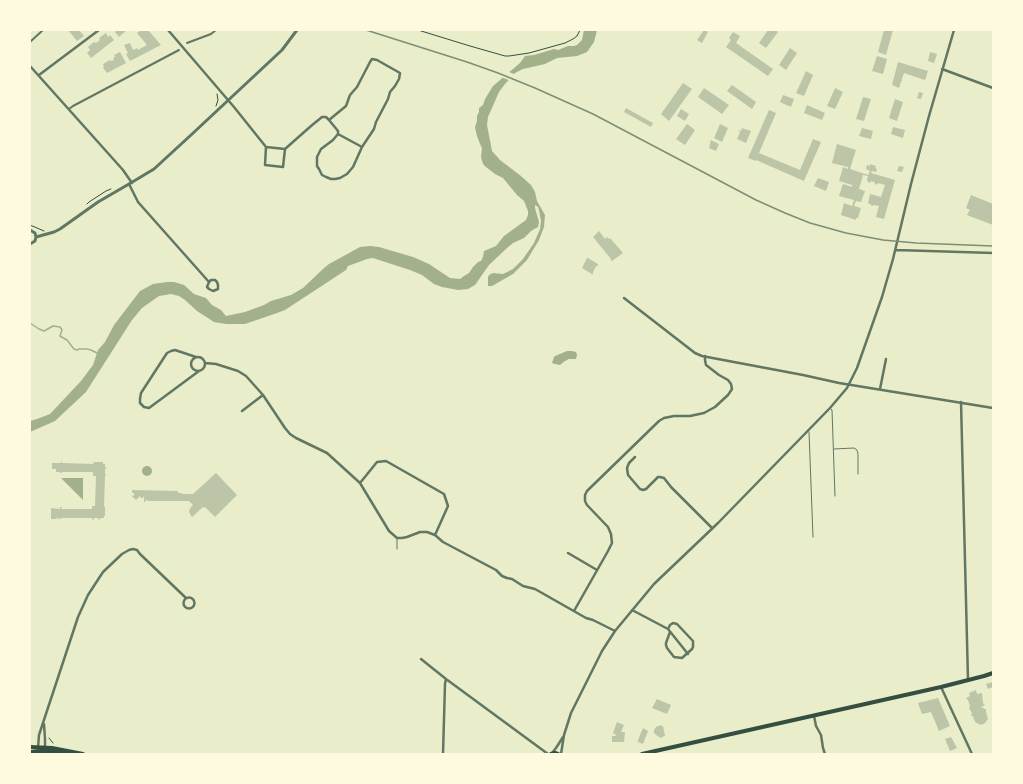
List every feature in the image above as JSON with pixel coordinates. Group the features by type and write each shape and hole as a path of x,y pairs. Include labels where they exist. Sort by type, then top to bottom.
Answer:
{"main road":[{"path":"643,754 941,687 993,673"},
{"path":"30,747 38,749 57,748 83,754"},
{"path":"30,752 38,749"},
{"path":"45,749 66,754"},
{"path":"550,754 558,754"}],"street":[{"path":"30,42 42,30"},
{"path":"39,75 99,30"},
{"path":"168,30 266,147 265,166 284,167 285,148"},
{"path":"187,43 211,34 216,30"},
{"path":"30,244 35,241 36,237 60,229 102,199 154,169 282,50 297,30"},
{"path":"561,754 564,735 571,713 602,651 615,631 654,584 712,528 830,408 843,394 849,384 857,368 882,297 896,250 913,177 954,30"},
{"path":"69,109 179,50"},
{"path":"329,120 346,106 350,95 357,87 372,59 377,60 400,73 399,79 390,92 388,100 374,129 362,147 353,167 347,174 336,179 326,177 320,172 317,166 317,157 321,149 338,134"},
{"path":"30,66 123,170 138,202 209,282"},
{"path":"942,69 993,88"},
{"path":"266,147 285,148 322,117 326,117 329,120 338,131 338,134 362,147"},
{"path":"30,230 35,233 36,237"},
{"path":"896,250 993,253"},
{"path":"211,280 215,280 218,285 218,289 213,291 209,289 207,287 209,282 211,280"},
{"path":"624,298 695,353 705,356 849,384 993,408"},
{"path":"205,363 202,370 149,408 144,407 140,403 141,393 167,353 171,351 176,350 200,358 205,363 216,364 238,371 246,376 263,396 290,434 327,454 360,483 389,531 397,538 406,537 420,532 427,532 435,535 443,542 496,570 502,576 512,579 523,586 534,588 586,618 615,631"},
{"path":"574,611 612,543 611,534 608,527 586,505 585,495 587,491 659,421 664,418 674,416 690,416 704,413 715,407 728,395 732,389 730,382 706,365 705,356"},
{"path":"196,357 190,365 192,369 199,371"},
{"path":"880,389 886,359"},
{"path":"242,411 263,396"},
{"path":"961,402 968,680"},
{"path":"635,457 629,463 627,468 628,475 640,488 643,490 646,489 658,477 664,478 712,528"},
{"path":"360,483 377,462 386,461 444,494 448,506 435,535"},
{"path":"38,749 39,736 68,644 88,595 103,572 122,554 133,549 136,550 186,598 194,600 195,604 192,608 187,609 184,606 183,602 186,598"},
{"path":"568,553 597,570"},
{"path":"632,610 669,630 688,654"},
{"path":"672,623 677,624 693,641 694,647 688,654 682,658 677,658 674,657 667,648 666,643 670,625 672,623"},
{"path":"421,659 446,679 550,754 556,748 564,735"},
{"path":"443,754 446,679"},
{"path":"941,687 972,754"},
{"path":"814,715 816,726 821,735 825,754"},
{"path":"44,722 45,749"}],"lane":[{"path":"830,408 832,410 835,496"},
{"path":"808,429 810,433 813,537"},
{"path":"833,449 854,448 857,450 858,474"},
{"path":"397,538 397,549"}],"path":[{"path":"418,30 505,56 565,43 577,36 580,30"},
{"path":"86,206 89,202 106,191 113,189"},
{"path":"30,225 44,231 48,231"},
{"path":"48,736 57,748"}],"shaded area":[{"path":"584,30 597,30 594,42 587,52 577,56 557,58 545,64 523,69 515,73 499,92 488,117 487,125 492,151 500,160 531,185 535,192 537,201 545,215 544,227 539,240 527,260 513,274 492,286 488,286 489,275 493,273 503,274 513,269 523,259 534,243 540,229 541,221 538,207 535,205 539,222 538,227 524,238 513,243 507,248 489,265 475,285 468,289 458,290 442,287 434,284 422,275 373,258 348,266 346,270 285,310 245,324 226,324 214,322 197,311 179,296 171,294 159,296 142,308 132,320 86,392 55,421 30,432 30,421 50,414 81,381 93,365 98,350 105,342 114,325 140,291 153,284 174,282 184,285 194,294 206,298 226,316 245,312 271,301 291,295 303,288 329,264 360,247 379,247 413,257 429,264 450,278 460,279 469,273 478,262 481,261 484,251 496,246 504,236 526,220 528,215 524,201 503,178 495,174 483,164 481,157 482,148 475,127 479,108 483,105 493,86 520,63 525,56 577,45 582,40"},
{"path":"567,351 576,352 576,359 569,359 560,365 552,363 555,356"},
{"path":"145,466 149,466 151,467 151,475 145,476 142,473 142,469"},
{"path":"61,478 83,478 83,500"}],"pier":[{"path":"507,71 516,75 511,81 501,77"}],"building":[{"path":"68,30 79,30 84,36 77,41"},
{"path":"117,30 127,30 119,37 115,32"},
{"path":"141,30 148,30 161,45 130,61 126,54 128,53 124,45 130,43 133,50 137,48 138,50 147,45 137,33"},
{"path":"704,30 708,32 702,43 697,40"},
{"path":"768,30 775,30 778,32 766,48 759,43"},
{"path":"884,30 893,30 886,55 878,52"},
{"path":"733,32 740,36 736,43 773,69 768,76 726,47 731,40 729,38"},
{"path":"106,33 108,37 110,35 114,40 91,58 87,53 90,50 88,47 94,42 96,43 100,40 99,38"},
{"path":"790,48 797,53 786,70 779,65"},
{"path":"120,52 126,63 107,73 103,68 103,64 110,60 114,60 114,55"},
{"path":"930,52 937,54 934,63 928,61"},
{"path":"877,56 887,59 883,74 872,71"},
{"path":"898,62 928,71 925,80 904,73 899,88 892,85"},
{"path":"806,71 813,75 804,96 796,93"},
{"path":"683,83 692,89 669,121 661,114"},
{"path":"732,85 756,102 752,109 727,91"},
{"path":"704,88 729,105 722,114 698,97"},
{"path":"835,88 843,92 835,109 827,106"},
{"path":"919,92 923,93 921,99 917,98"},
{"path":"783,95 794,99 791,107 780,102"},
{"path":"863,97 871,99 864,121 856,119"},
{"path":"895,99 903,102 897,121 889,118"},
{"path":"807,105 825,113 822,120 804,113"},
{"path":"626,108 653,123 651,127 624,112"},
{"path":"681,109 689,114 685,121 677,116"},
{"path":"769,110 776,113 759,153 800,170 813,139 821,142 804,181 748,158"},
{"path":"687,124 695,130 685,145 676,139"},
{"path":"720,124 728,128 722,142 714,138"},
{"path":"893,127 905,130 903,138 891,134"},
{"path":"742,128 751,131 746,143 737,139 740,132 738,130 741,131"},
{"path":"862,128 873,131 871,139 859,136"},
{"path":"711,140 719,144 716,151 709,148"},
{"path":"837,144 856,150 850,169 868,175 870,171 866,169 867,165 870,166 870,164 876,166 875,168 877,169 876,172 872,171 871,173 895,180 884,219 876,217 879,206 872,206 868,203 870,194 881,197 885,185 878,183 876,185 871,181 870,183 867,180 868,176 863,175 859,189 865,191 861,202 856,201 854,206 861,208 858,218 856,218 856,220 841,215 844,203 852,206 854,200 839,196 843,184 852,187 852,185 839,181 843,167 848,169 848,167 832,163"},
{"path":"899,166 904,167 902,172 897,171"},
{"path":"818,178 829,182 826,191 814,186"},
{"path":"971,195 993,204 993,225 967,215 970,210 966,208"},
{"path":"599,231 605,239 607,237 609,239 610,238 623,253 612,261 593,237"},
{"path":"587,258 598,264 593,274 591,275 592,274 582,268"},
{"path":"61,461 62,463 93,464 94,462 103,462 103,464 105,464 105,467 107,468 105,469 104,518 99,520 98,518 94,518 94,520 92,518 57,519 56,517 56,519 51,519 51,508 60,509 60,507 62,507 61,509 92,509 92,506 95,506 96,476 93,476 93,472 56,472 56,469 52,469 52,463 61,463"},
{"path":"216,473 237,495 215,517 205,507 203,507 192,517 189,511 193,505 189,501 146,500 144,502 144,496 141,498 140,496 136,500 131,495 134,496 132,490 178,491 178,493 182,494 193,494"},
{"path":"993,682 993,687 988,689 986,684"},
{"path":"976,690 977,694 982,693 983,703 985,705 981,707 986,709 988,719 981,725 975,722 973,716 971,716 972,713 966,698 970,696 969,693"},
{"path":"938,698 950,726 939,731 931,712 922,714 918,703"},
{"path":"657,699 671,705 667,714 652,708"},
{"path":"617,722 624,725 621,732 625,732 624,742 612,742 612,736 616,736 613,733"},
{"path":"661,725 663,726 665,736 662,738 654,733 656,727"},
{"path":"643,728 648,731 643,744 638,742 638,740"},
{"path":"951,737 957,748 950,751 945,739"}],"waterway":[{"path":"30,323 44,331 53,326 60,327 62,330 60,336 67,340 74,349 87,349 99,354"}],"railway":[{"path":"366,30 467,62 535,88 593,114 756,200 810,223 846,233 883,240 993,246"}]}
